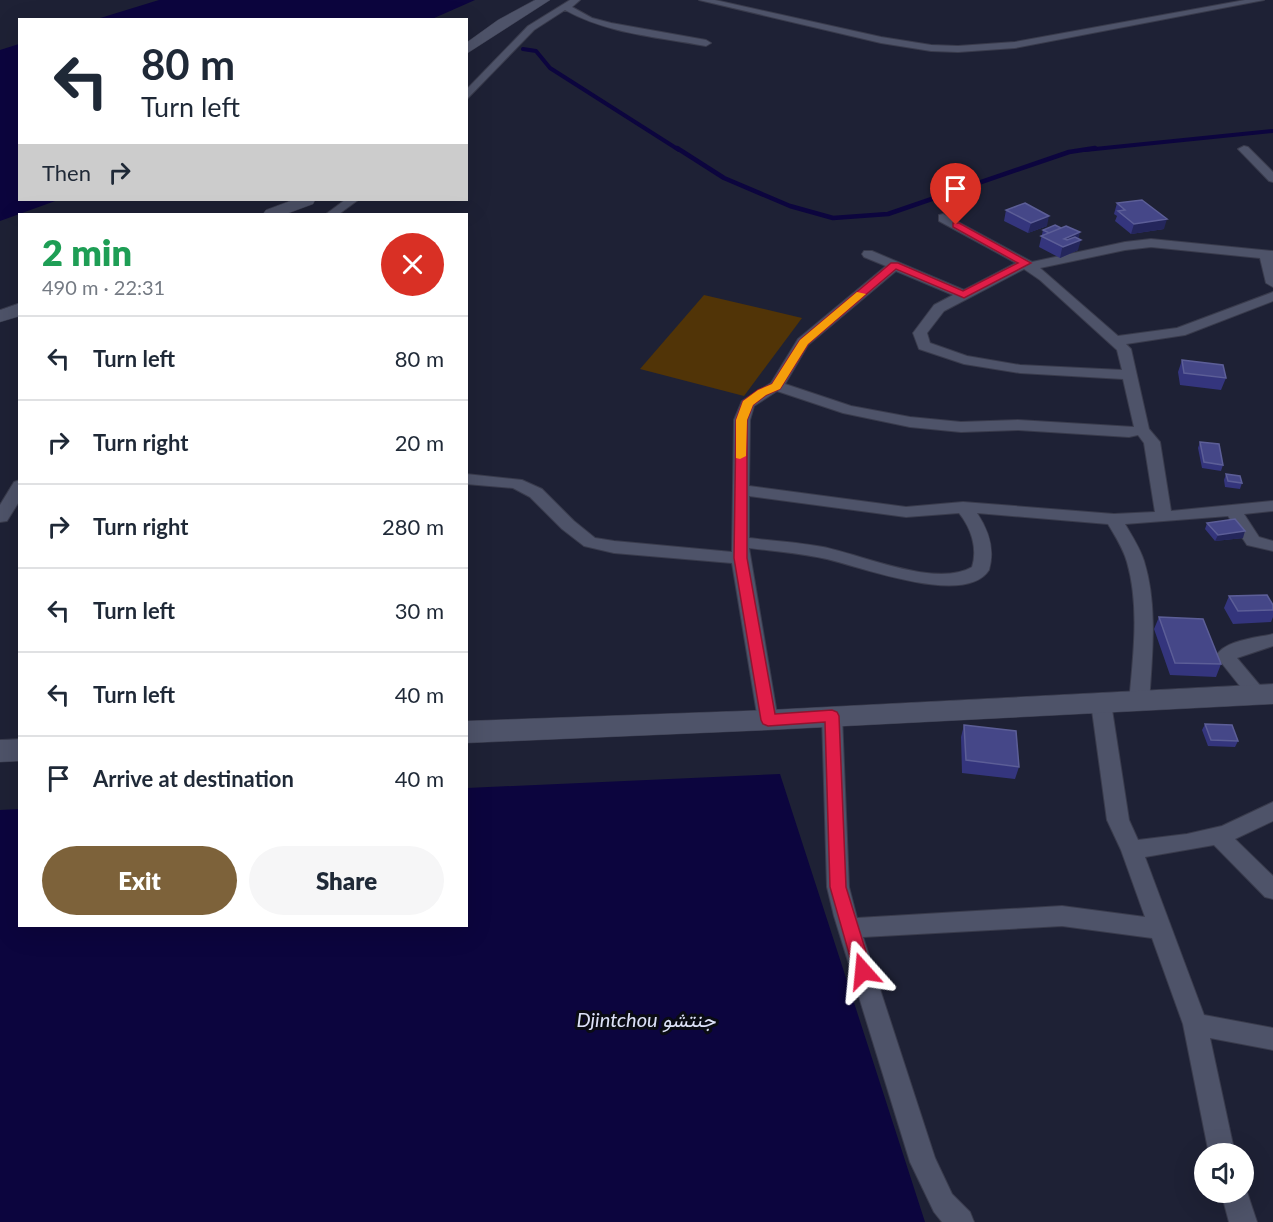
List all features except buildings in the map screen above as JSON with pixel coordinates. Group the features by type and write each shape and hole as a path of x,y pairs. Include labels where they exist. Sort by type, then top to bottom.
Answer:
{"street":[{"path":"468,49 503,23 544,0"},
{"path":"468,94 511,47 564,6 576,0"},
{"path":"703,0 881,40 931,48 958,49 1023,43 1260,0"},
{"path":"564,6 589,20"},
{"path":"542,22 589,20 706,43"},
{"path":"1244,149 1273,179"},
{"path":"274,213 304,201"},
{"path":"333,213 351,201"},
{"path":"943,218 1028,265 1057,286 1124,349 1142,430 1152,441 1164,517"},
{"path":"1130,375 1020,369 964,360 924,346 920,333 939,308 1028,265 1142,243 1270,255 1273,283"},
{"path":"868,254 964,295"},
{"path":"768,720 740,550 742,420 747,404 776,386 803,342 895,265"},
{"path":"1115,341 1180,332 1273,297"},
{"path":"0,316 18,310"},
{"path":"776,386 848,410 931,425 968,428 1018,425 1129,432 1142,430"},
{"path":"468,479 516,483 537,493 568,525 590,542 614,547 832,554 912,576 966,578 980,570 983,558 979,531 963,507"},
{"path":"1,517 18,488"},
{"path":"741,490 906,512 963,507 1114,519 1273,507"},
{"path":"1233,510 1253,541 1273,546"},
{"path":"1114,519 1135,559 1139,579 1143,648 1139,703"},
{"path":"1266,695 1225,656 1237,649 1273,640"},
{"path":"468,732 1139,703 1266,695"},
{"path":"1101,703 1118,820 1132,850 1196,1024 1220,1143"},
{"path":"832,716 838,887 923,1162 943,1203 960,1222"},
{"path":"0,751 18,750"},
{"path":"1132,850 1218,836 1255,821 1273,810"},
{"path":"1218,836 1273,890"},
{"path":"849,928 1062,916 1160,929"},
{"path":"1196,1024 1273,1039"},
{"path":"1237,1203 1243,1222"}],"shaded area":[{"path":"704,295 802,318 744,396 640,369"}],"water":[{"path":"159,0 475,0 434,18 100,18"},
{"path":"18,44 18,201 55,201 0,221 0,50"},
{"name":"Djintchou جنتشو","path":"780,774 925,1222 0,1222 0,810 18,809 18,927 468,927 468,788"}],"waterway":[{"path":"523,49 536,51 550,68 679,150"},
{"path":"1085,150 1273,131"},
{"path":"677,148 724,178 790,206 833,218 888,214 1069,152 1095,148"}],"slow traffic":[{"path":"740,456 742,420 747,404 776,386 803,342 861,294"}],"route":[{"path":"863,971 838,887 832,716 768,720 740,558 740,436 747,404 776,386 803,342 895,265 964,295 1026,263 956,225"}]}
